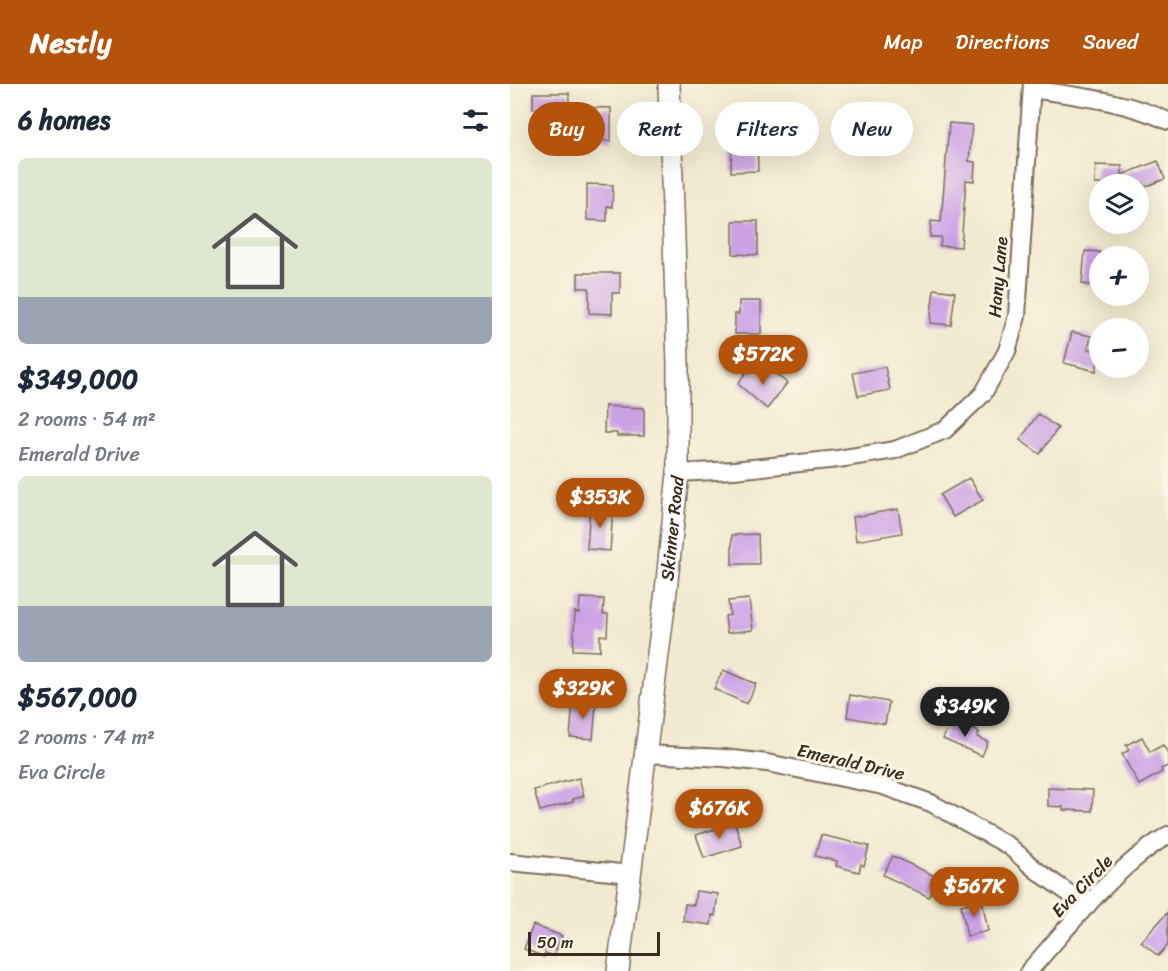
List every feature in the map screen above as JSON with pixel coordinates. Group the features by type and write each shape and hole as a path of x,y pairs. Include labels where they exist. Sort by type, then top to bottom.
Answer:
{"street":[{"name":"Skinner Road","path":"618,971 666,591 678,473 678,364 669,84"},
{"name":"Hany Lane","path":"678,473 734,470 838,459 895,450 945,430 983,394 1007,351 1017,316 1032,87"},
{"path":"1032,87 1150,112 1168,120"},
{"name":"Emerald Drive","path":"646,754 756,762 805,769 883,786 931,803 1009,846 1036,870 1087,906"},
{"name":"Eva Circle","path":"1029,971 1122,871 1168,835"},
{"path":"510,862 631,874"}],"building":[{"path":"533,93 569,93 569,102 533,102"},
{"path":"605,108 611,108 611,141 605,141"},
{"path":"949,123 972,125 969,161 975,162 974,181 966,180 961,247 940,246 941,237 930,237 931,221 941,222"},
{"path":"731,156 758,156 758,171 731,172"},
{"path":"1158,161 1165,179 1149,185 1149,174 1125,174"},
{"path":"1096,165 1122,166 1122,174 1096,174"},
{"path":"587,184 613,185 612,207 607,206 607,221 587,220"},
{"path":"733,221 758,221 758,255 733,254"},
{"path":"1085,251 1089,251 1089,285 1082,284"},
{"path":"578,273 620,273 620,293 612,293 612,314 589,313 589,288 578,288"},
{"path":"934,289 955,292 951,325 930,323"},
{"path":"739,301 761,301 761,334 735,334 735,314 739,314"},
{"path":"1072,332 1089,336 1089,369 1064,363"},
{"path":"750,367 765,378 771,370 787,383 767,409 738,384"},
{"path":"885,367 890,390 858,396 853,373"},
{"path":"605,406 644,408 644,436 617,436 617,433 604,433"},
{"path":"1038,414 1058,428 1040,454 1020,440"},
{"path":"969,478 983,500 953,517 940,495"},
{"path":"590,507 613,509 610,551 587,549"},
{"path":"898,509 902,533 856,541 853,517"},
{"path":"758,534 759,564 732,564 732,535"},
{"path":"580,598 604,599 603,614 608,614 607,636 600,635 600,651 573,650 575,612 579,613"},
{"path":"749,599 753,630 727,633 725,616 730,615 728,601"},
{"path":"723,670 756,684 747,704 714,689"},
{"path":"850,695 889,702 885,724 847,717"},
{"path":"573,702 596,704 593,739 570,737"},
{"path":"951,720 979,732 977,737 988,742 982,756 943,739"},
{"path":"1142,737 1150,752 1163,745 1168,753 1168,766 1139,785 1122,754 1129,750 1126,745"},
{"path":"579,778 584,796 573,799 573,802 540,811 534,790"},
{"path":"1048,788 1093,790 1092,811 1063,810 1063,807 1048,806"},
{"path":"735,823 742,846 704,858 696,835"},
{"path":"821,835 869,846 864,866 861,864 859,872 836,866 837,861 815,856"},
{"path":"893,856 939,878 929,897 883,875"},
{"path":"696,891 718,894 715,916 712,915 711,925 683,921 685,904 694,905"},
{"path":"982,900 988,931 967,936 961,905"},
{"path":"1168,912 1168,945 1158,956 1141,942"},
{"path":"533,925 562,936 554,956 545,953 544,957 524,949"}]}
